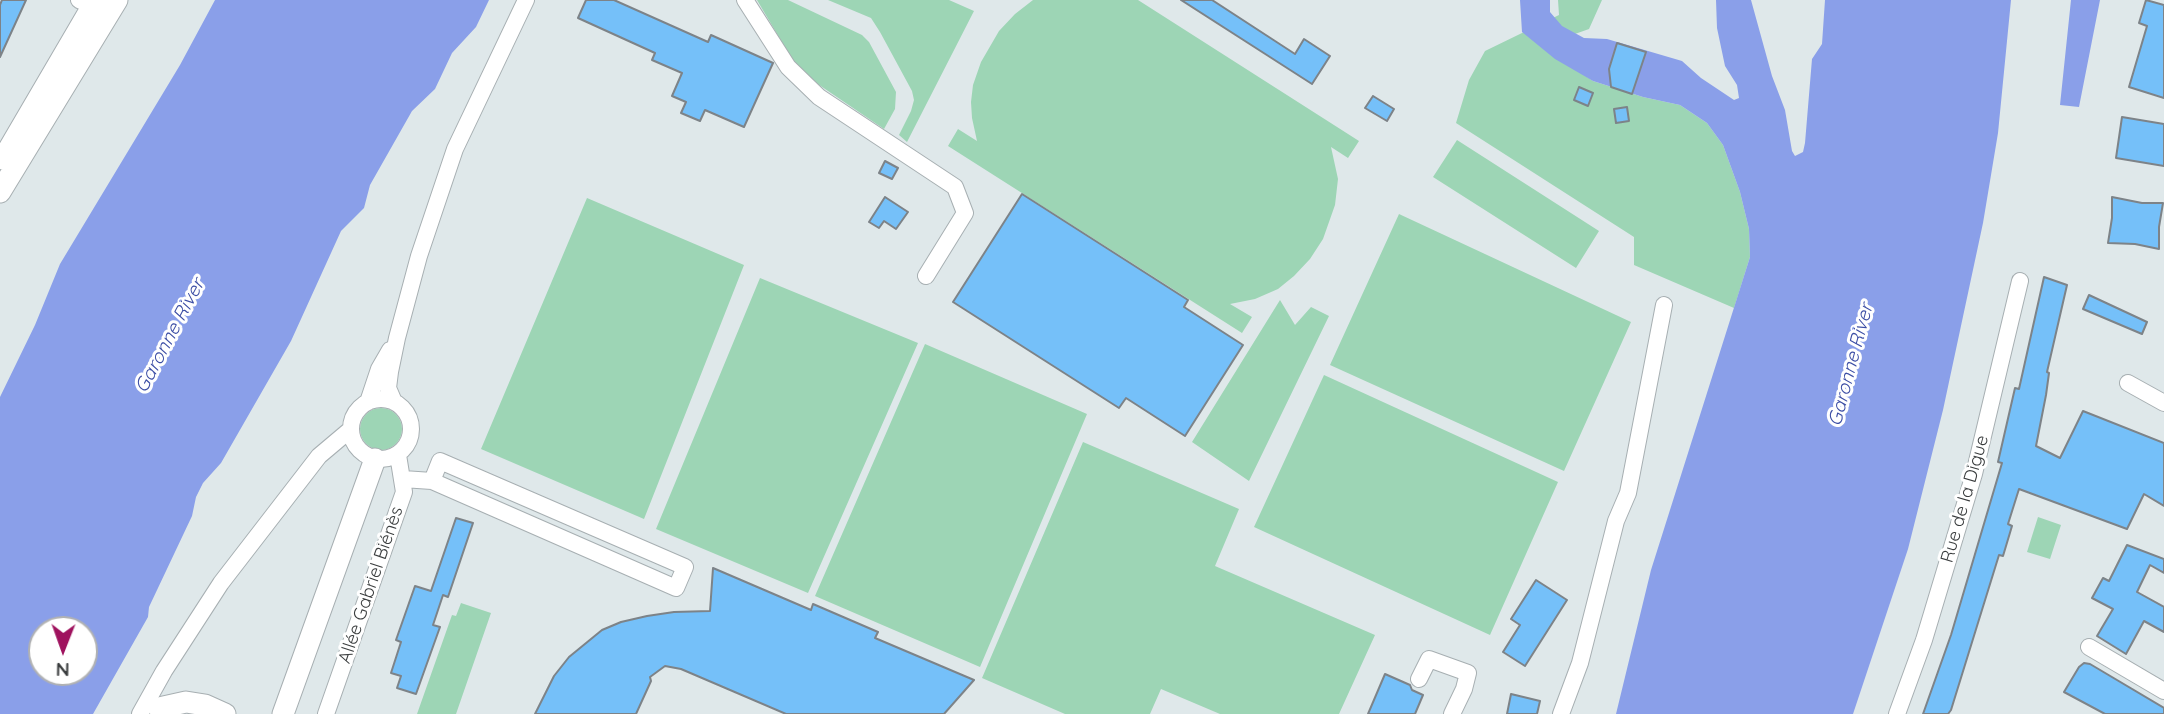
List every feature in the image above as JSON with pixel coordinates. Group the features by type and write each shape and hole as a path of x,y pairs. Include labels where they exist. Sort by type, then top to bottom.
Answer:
{"main road":[{"path":"0,192 117,0"},
{"path":"0,164 89,2"},
{"path":"283,714 374,459"},
{"path":"148,712 186,702 205,705 225,714"}],"street":[{"path":"394,402 388,388 397,338 419,256 455,149 526,0"},
{"path":"745,0 788,67 819,97 956,187 965,213 926,276"},
{"name":"Rue de la Digue","path":"1897,714 1924,640 1974,474 2020,281"},
{"path":"1561,714 1580,663 1616,521 1628,493 1664,304"},
{"path":"368,402 379,369 397,338"},
{"path":"2128,383 2164,403"},
{"path":"385,399 394,402 409,416 411,438 398,455 391,458 374,459 365,455 357,448 351,429 355,413 368,402 385,399"},
{"path":"148,712 164,671 221,583 319,456 351,429"},
{"name":"Allée Gabriel Biénès","path":"327,714 404,492 398,455"},
{"path":"403,479 432,481 676,588 685,567 440,461 432,481"},
{"path":"2089,647 2164,691"},
{"path":"1419,679 1429,659 1468,673 1452,714"}],"green space":[{"path":"757,0 788,0 862,35 869,42 896,92 895,109 884,129 803,74"},
{"path":"828,0 949,0 974,11 907,142 899,135 911,111 914,100 912,91 880,32 871,18"},
{"path":"1033,0 1138,0 1359,141 1348,158 1331,147 1338,179 1335,205 1323,239 1310,259 1278,289 1255,299 1230,304 1252,317 1242,333 948,146 958,129 977,141 971,102 973,85 981,62 999,31"},
{"path":"1558,0 1602,0 1589,29 1541,46 1593,81 1643,97 1680,105 1707,123 1723,145 1740,192 1749,229 1750,257 1734,308 1634,265 1634,237 1456,123 1469,80 1485,51 1559,15"},
{"path":"1457,140 1599,231 1576,268 1433,177"},
{"path":"587,198 744,265 644,519 481,449"},
{"path":"1399,214 1631,322 1564,471 1330,365"},
{"path":"760,278 918,343 808,593 656,529"},
{"path":"1280,300 1295,325 1311,307 1329,316 1249,481 1192,442"},
{"path":"925,344 1087,414 980,667 815,596"},
{"path":"1324,375 1558,482 1490,635 1254,527"},
{"path":"381,408 396,414 402,429 396,444 381,450 366,444 360,429 366,414"},
{"path":"1083,442 1239,509 1215,566 1375,635 1339,714 1220,714 1161,689 1150,714 1065,714 982,678"},
{"path":"2038,517 2061,525 2050,559 2027,552"},
{"path":"461,603 491,613 456,714 417,714 452,615 456,616"}],"water":[{"name":"Garonne River","path":"215,0 489,0 476,27 452,53 435,89 412,111 370,185 364,208 341,231 291,341 221,463 203,483 196,497 192,516 149,607 148,617 93,714 0,714 0,397 35,325 60,264 180,65"},
{"name":"Garonne River","path":"1520,0 1550,0 1550,12 1562,26 1584,38 1607,39 1682,61 1701,78 1734,100 1739,98 1737,85 1725,66 1717,28 1716,0 1751,0 1772,76 1785,110 1795,156 1803,152 1805,143 1812,59 1822,44 1825,0 2011,0 1998,133 1983,223 1943,410 1908,549 1853,714 1616,714 1651,570 1750,257 1749,229 1740,192 1723,145 1707,123 1680,105 1643,97 1593,81 1555,59 1522,32"},
{"path":"2071,0 2100,0 2079,107 2060,105"}],"building":[{"path":"2,0 26,0 0,57 0,5"},
{"path":"586,0 614,0 708,42 711,35 773,63 744,127 705,110 700,121 681,113 686,102 672,96 682,73 652,60 655,53 578,18"},
{"path":"1181,0 1212,0 1295,54 1304,39 1330,56 1312,84"},
{"path":"2146,0 2164,5 2164,98 2129,87 2147,26 2139,23"},
{"path":"1617,43 1646,52 1632,94 1611,87 1609,69"},
{"path":"1579,87 1593,93 1588,106 1574,100"},
{"path":"1373,96 1394,109 1387,121 1365,108"},
{"path":"1627,107 1629,121 1616,123 1614,109"},
{"path":"2122,117 2164,124 2164,166 2116,158"},
{"path":"885,161 898,168 892,179 879,173"},
{"path":"1022,194 1188,300 1184,307 1243,345 1185,436 1126,398 1119,408 953,302"},
{"path":"885,197 908,212 896,229 884,221 879,228 869,222"},
{"path":"2112,197 2142,203 2163,203 2159,249 2135,244 2108,243"},
{"path":"2044,277 2067,285 2047,372 2046,395 2036,446 2060,458 2083,411 2164,443 2164,506 2144,494 2127,529 2019,489 2008,524 2012,526 2003,556 1999,555 1951,710 1948,714 1923,714 1951,635 2002,463 1998,462 2015,388 2019,389"},
{"path":"2089,295 2147,322 2142,334 2083,309"},
{"path":"456,518 473,523 448,597 443,595 433,625 440,627 416,694 397,688 401,676 391,673 401,642 396,640 415,586 431,591"},
{"path":"2127,545 2164,559 2164,573 2150,565 2137,592 2164,607 2164,632 2144,621 2126,654 2097,636 2113,609 2092,598 2103,578 2109,581"},
{"path":"713,568 811,610 813,604 878,632 875,638 974,680 944,714 786,714 681,669 665,666 650,677 651,681 636,714 535,714 554,676 569,657 602,630 647,616 710,611"},
{"path":"1536,580 1567,600 1525,666 1503,652 1520,625 1511,619"},
{"path":"2084,663 2164,708 2164,714 2105,714 2064,692"},
{"path":"1385,674 1410,685 1412,690 1423,695 1415,714 1368,714"},
{"path":"1511,694 1540,701 1537,714 1507,714"}]}
